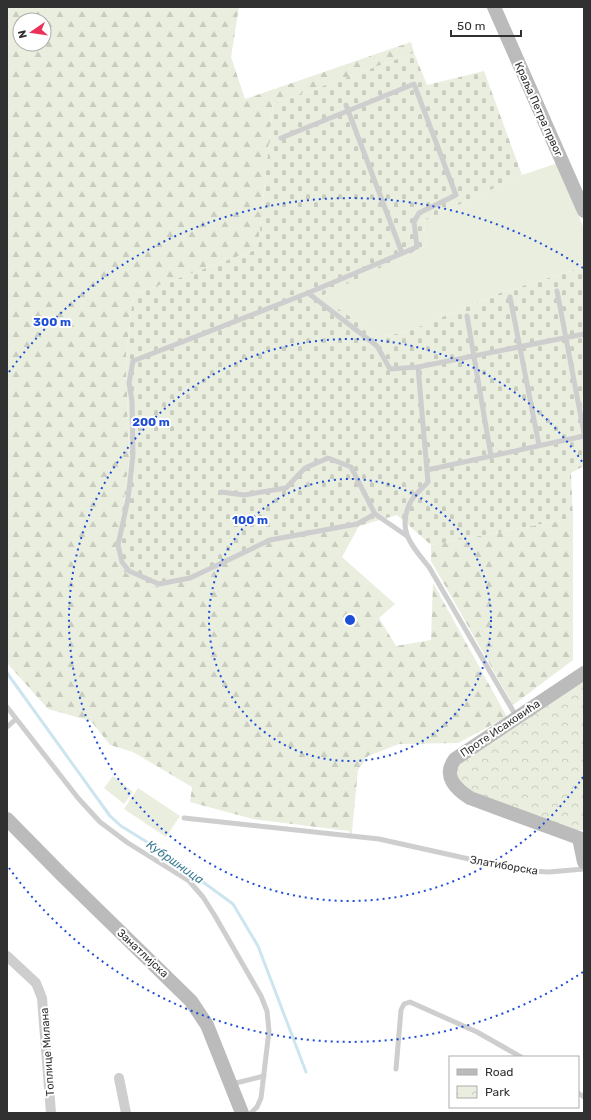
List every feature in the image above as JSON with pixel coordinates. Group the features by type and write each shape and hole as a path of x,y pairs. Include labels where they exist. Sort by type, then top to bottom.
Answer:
{"street":[{"name":"Краља Петра првог","path":"494,7 584,211"},
{"name":"Проте Исаковића","path":"584,673 455,759 450,772 451,780 456,789 470,798 582,838 584,862"},
{"name":"Занатлијска","path":"7,819 61,874 191,1000 207,1025 243,1112"},
{"name":"Топлице Милана","path":"7,956 36,983 42,998 51,1113"},
{"path":"119,1078 126,1113"}],"lane":[{"path":"281,138 347,108 414,84 456,195 419,213 414,222 417,247 308,293 133,361 129,383 132,402 133,455 128,499 118,545 119,554 122,562 129,570 160,584 190,578 270,540 357,524 375,514"},
{"path":"347,108 402,253"},
{"path":"427,470 539,446 584,434 557,291"},
{"path":"308,293 377,346 390,369 418,367 584,334"},
{"path":"510,297 521,347 539,446"},
{"path":"466,316 491,456"},
{"path":"418,367 428,482 412,499 404,520 407,536 413,548 429,567 516,717"},
{"path":"221,492 244,495 286,488 305,468 328,458 351,468 375,514 407,536"},
{"path":"7,707 78,798 100,822 128,843 189,881 203,897 266,1007 270,1031 260,1103 243,1112"},
{"path":"7,727 16,719"},
{"name":"Златиборска","path":"184,818 350,835 532,871 549,872 584,869"},
{"path":"396,1069 401,1010 404,1004 410,1002 477,1032 520,1056"},
{"path":"231,1085 264,1076"}],"green space":[{"path":"7,7 239,7 231,57 245,99 411,42 414,53 273,104 258,249 133,295 126,357 129,461 116,554 274,540 359,526 342,557 395,604 379,618 396,646 431,640 433,583 507,717 458,743 399,744 368,756 358,770 351,841 349,831 253,819 190,802 192,787 133,752 110,745 91,721 48,709 7,663"},
{"path":"414,53 427,85 484,71 522,175 424,221 426,246 319,297 381,336 404,333 500,293 584,267 584,466 571,473 573,518 431,545 397,515 359,526 274,540 192,579 158,588 125,573 116,554 129,461 126,357 133,295 258,249 273,104"},
{"path":"558,163 584,229 584,267 500,293 404,333 381,336 318,297 426,246 424,221 522,175"},
{"path":"573,518 573,660 513,705 431,561 431,545"},
{"path":"584,677 584,830 572,830 461,788 456,778 455,767"},
{"path":"113,776 133,792 124,804 104,788"},
{"path":"138,788 180,816 166,837 124,809"}],"waterway":[{"name":"Кубршница","path":"7,673 110,816 121,826 155,847 233,904 258,946 306,1072"}]}
